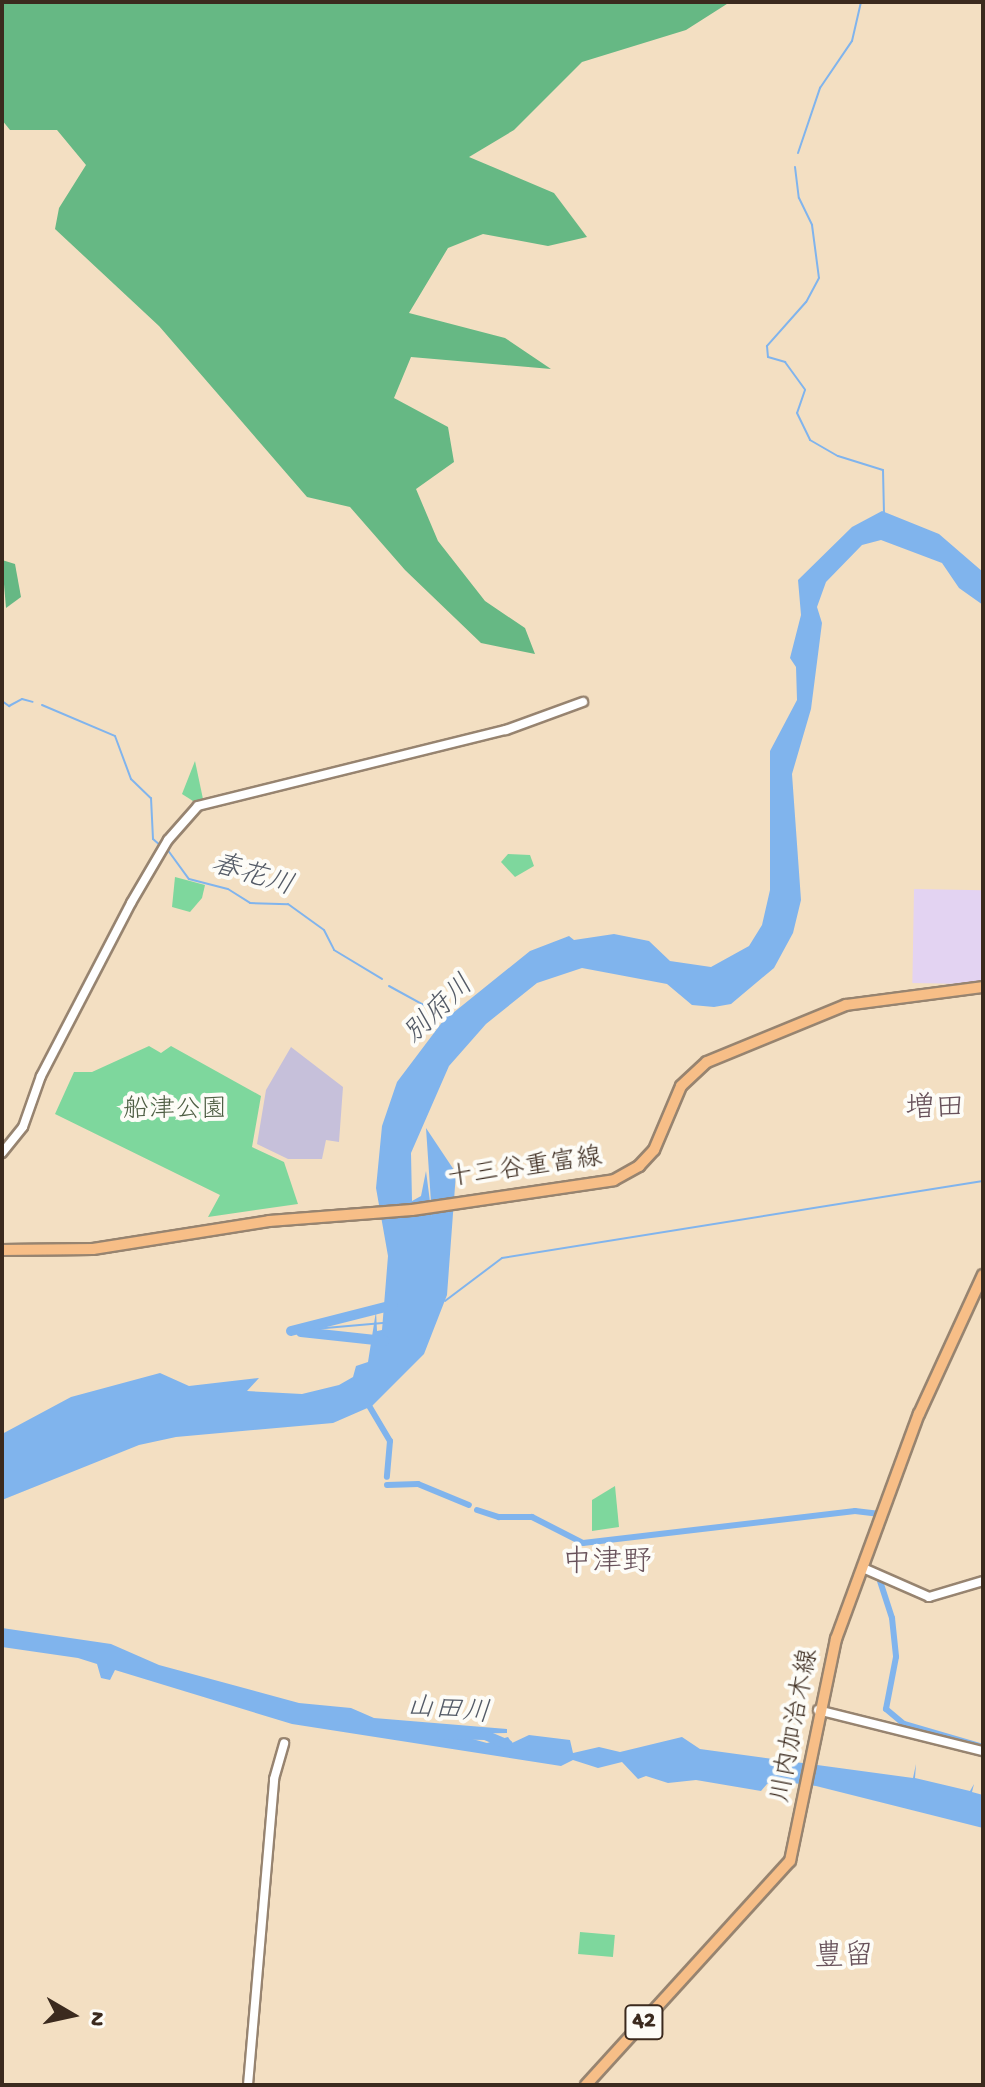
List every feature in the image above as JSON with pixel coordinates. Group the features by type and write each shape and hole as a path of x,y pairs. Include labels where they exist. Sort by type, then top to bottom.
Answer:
{"main road":[{"name":"十三谷重富線","path":"2,1250 93,1249 269,1221 373,1214 625,1176 654,1150 681,1086 697,1069 846,1005 983,987"},
{"name":"川内加治木線","path":"586,2085 779,1877 795,1850 829,1661 919,1414 983,1275"}],"street":[{"path":"2,1153 23,1127 41,1076 168,840 198,806 506,730 583,702"},
{"path":"863,1568 929,1597 983,1581"},
{"path":"818,1710 983,1751"},
{"path":"248,2085 274,1779 284,1743"}],"shaded area":[{"path":"914,889 983,890 981,984 912,983"},
{"path":"291,1047 343,1087 339,1142 326,1140 322,1159 288,1159 257,1144 266,1090"}],"green space":[{"path":"2,2 730,2 686,30 582,62 514,130 469,157 554,193 587,237 548,246 483,234 448,248 409,313 505,338 551,369 411,357 394,398 448,427 454,462 416,489 438,541 485,601 525,628 535,654 481,643 405,570 350,507 307,497 159,326 55,229 59,208 86,165 57,130 10,130 2,120"},
{"path":"2,560 15,564 21,597 6,608"},
{"path":"195,761 203,799 193,801 182,794"},
{"path":"508,854 530,855 534,866 515,877 501,862"},
{"path":"175,877 205,885 202,898 190,912 172,907"},
{"name":"船津公園","path":"149,1046 161,1053 171,1046 261,1096 252,1147 284,1162 298,1204 208,1217 220,1195 55,1114 74,1072 92,1072"},
{"path":"615,1486 619,1527 592,1531 592,1500"},
{"path":"580,1932 615,1935 613,1957 578,1954"}],"water":[{"path":"882,511 939,534 983,572 983,605 959,588 942,563 881,540 862,545 826,582 817,607 822,623 811,709 792,774 801,900 793,933 774,968 731,1004 714,1007 692,1005 667,984 582,968 537,983 486,1024 449,1066 411,1153 412,1201 421,1196 426,1171 432,1217 426,1128 456,1173 447,1295 424,1354 372,1406 333,1423 176,1437 139,1445 2,1500 2,1434 71,1397 160,1373 189,1386 259,1378 247,1391 302,1394 339,1385 353,1377 356,1366 368,1362 376,1311 377,1331 382,1330 388,1256 376,1188 382,1126 397,1082 443,1021 439,1014 453,1013 530,951 569,936 574,940 614,934 649,941 670,961 711,967 749,946 762,925 770,890 770,751 797,700 796,667 790,658 801,615 798,580 852,527"},
{"path":"2,1628 111,1644 159,1665 299,1703 351,1708 374,1718 507,1729 507,1733 454,1734 487,1743 508,1737 512,1743 529,1735 570,1740 573,1753 599,1747 620,1752 682,1737 700,1749 913,1778 916,1764 915,1778 970,1791 974,1784 972,1792 983,1795 983,1828 816,1786 785,1782 767,1784 761,1791 696,1780 668,1783 646,1776 638,1779 622,1762 598,1768 573,1760 561,1766 292,1724 115,1670 110,1680 101,1678 97,1664 78,1658 2,1647"}],"waterway":[{"path":"798,153 820,88 852,41 861,2"},
{"path":"795,167 799,198 812,225 819,278 806,302 767,346 768,357 785,362 805,390 797,413 810,440 838,456 883,470 884,514"},
{"name":"春花川","path":"2,701 9,706 22,699 33,702"},
{"name":"春花川","path":"42,705 115,736 131,779 151,798 153,839 161,846"},
{"name":"春花川","path":"167,849 189,879 228,889 250,903 288,904 324,930 334,950 382,979"},
{"name":"春花川","path":"389,986 440,1014"},
{"path":"445,1301 502,1258 983,1181"},
{"name":"別府川","path":"291,1331 393,1305"},
{"path":"291,1331 383,1323"},
{"name":"別府川","path":"301,1332 385,1341"},
{"path":"368,1404 390,1441 387,1477"},
{"path":"387,1485 418,1484 469,1505"},
{"path":"477,1510 499,1517 532,1517 583,1543 855,1511 878,1514 876,1519"},
{"path":"880,1581 892,1618 896,1657 886,1709 904,1724 983,1747"},
{"name":"山田川","path":"442,1734 485,1735 508,1745"}],"district":[{"name":"増田","path":"935,1111"},
{"name":"中津野","path":"607,1565"},
{"name":"豊留","path":"844,1959"}]}
